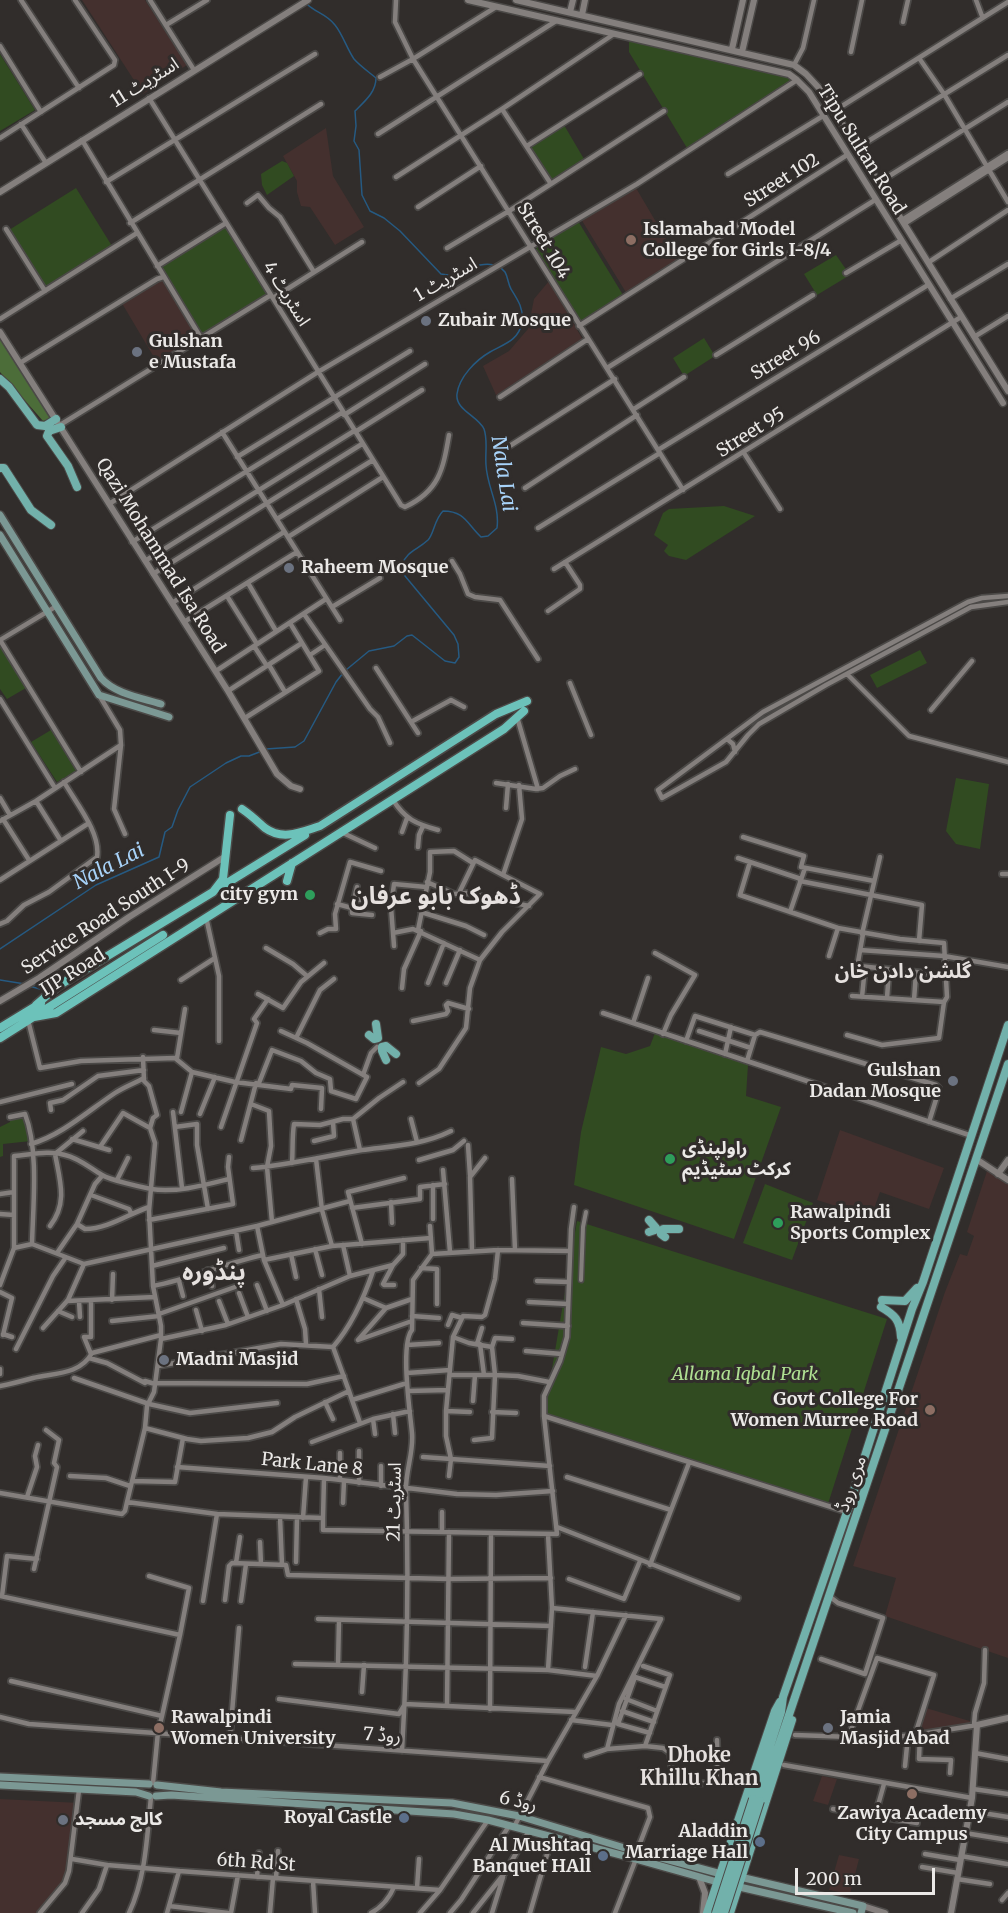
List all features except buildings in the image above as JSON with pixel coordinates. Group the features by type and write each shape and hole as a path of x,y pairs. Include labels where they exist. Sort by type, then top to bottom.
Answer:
{"highway":[{"path":"36,1005 58,986 320,826 496,714 527,700"},
{"path":"31,1019 56,1013 504,729 520,714"},
{"path":"242,809 254,816 265,828 286,836 320,826"},
{"path":"213,892 223,879 230,815"},
{"path":"287,881 292,863"},
{"name":"IJP Road","path":"0,1028 162,933 0,1038"}],"main road":[{"path":"0,379 9,387 37,425 59,424"},
{"path":"59,424 47,436 68,466 76,487"},
{"path":"0,468 4,468 31,510 51,525"},
{"path":"0,515 55,607 106,684 109,698"},
{"path":"0,535 99,696 169,717"},
{"path":"19,564 27,559"},
{"path":"106,684 161,704"},
{"path":"369,1035 375,1039 378,1038 376,1024"},
{"name":"مری روڈ","path":"724,1913 781,1712 783,1697 847,1512 912,1309 1008,1025"},
{"path":"386,1060 382,1047 386,1046 396,1054"},
{"name":"مری روڈ","path":"716,1913 795,1697 1008,1064"},
{"path":"649,1220 656,1228 649,1232"},
{"path":"665,1237 661,1234 663,1229 679,1230"},
{"path":"901,1344 900,1323 895,1315 882,1304 905,1300 923,1281"},
{"path":"705,1913 775,1711 783,1697"},
{"path":"730,1913 786,1744 794,1713 795,1697"},
{"name":"روڈ 6","path":"0,1777 153,1784 221,1792 452,1803 519,1816 699,1877 742,1877 862,1909"},
{"path":"153,1784 160,1791 152,1796 146,1789 153,1784"},
{"name":"روڈ 6","path":"0,1785 454,1814 637,1855 719,1878 738,1887 853,1913"}],"street":[{"path":"21,0 79,88"},
{"path":"0,138 114,65 114,60 75,0"},
{"path":"150,0 194,70"},
{"path":"166,26 207,0"},
{"name":"اسٹریٹ 11","path":"0,192 308,0"},
{"name":"Street 104","path":"396,0 395,22 413,59 683,490"},
{"name":"Tipu Sultan Road","path":"468,0 789,74 797,80 809,92 1003,403"},
{"name":"Tipu Sultan Road","path":"516,0 732,49 794,65 806,74 819,88 834,111 1008,391"},
{"path":"570,12 573,0"},
{"path":"582,15 585,0"},
{"path":"732,49 743,0"},
{"path":"742,52 754,0"},
{"path":"794,65 802,48 814,0"},
{"path":"851,52 862,0"},
{"path":"903,22 908,0"},
{"path":"976,0 982,16"},
{"path":"523,13 525,2"},
{"path":"834,111 920,58 982,16 1008,2"},
{"path":"381,77 496,6"},
{"path":"378,134 556,20"},
{"path":"396,177 615,33"},
{"path":"665,45 667,35"},
{"path":"0,46 41,112"},
{"path":"106,182 315,54"},
{"path":"857,148 1008,55"},
{"path":"920,58 1008,202"},
{"path":"527,146 640,75"},
{"name":"اسٹریٹ 1","path":"108,504 318,372 637,184 797,80"},
{"name":"اسٹریٹ 4","path":"149,98 401,505 405,507 434,487 446,452 449,435"},
{"path":"878,183 1008,102"},
{"path":"130,223 321,104"},
{"path":"502,109 550,184"},
{"path":"447,248 509,211 664,111"},
{"path":"728,174 823,116"},
{"path":"21,124 46,163"},
{"path":"834,134 845,129"},
{"path":"82,140 201,338"},
{"path":"987,169 1008,153"},
{"name":"Street 102","path":"579,326 847,155"},
{"path":"903,222 1008,158"},
{"path":"418,207 481,166"},
{"path":"247,203 258,195 280,217 314,272"},
{"path":"607,368 875,200"},
{"path":"883,214 894,207"},
{"path":"929,262 1008,210"},
{"path":"156,266 226,223"},
{"path":"6,229 45,291"},
{"path":"0,320 137,233"},
{"path":"846,273 900,241"},
{"path":"59,424 362,242"},
{"path":"950,299 1008,264"},
{"path":"20,363 142,287 163,277"},
{"name":"Street 96","path":"538,528 928,285"},
{"path":"716,355 813,295"},
{"name":"Street 95","path":"554,569 961,317"},
{"path":"974,337 1007,317"},
{"name":"Qazi Mohammad Isa Road","path":"0,332 216,671 268,760 285,782 300,789"},
{"path":"500,397 588,339"},
{"path":"237,457 410,351"},
{"path":"132,542 425,364"},
{"path":"634,409 684,377"},
{"path":"505,449 615,380"},
{"path":"145,561 422,390"},
{"path":"525,489 638,415"},
{"path":"222,432 340,620"},
{"path":"153,574 362,444"},
{"path":"744,453 780,508"},
{"path":"277,519 373,460"},
{"path":"172,603 383,477"},
{"path":"184,622 297,552"},
{"path":"452,561 468,594 500,600 538,659"},
{"path":"548,611 580,589 580,585 565,562"},
{"path":"332,607 380,578"},
{"path":"248,583 276,631"},
{"path":"227,596 285,692"},
{"path":"1008,596 982,598 968,602 845,672 759,724 726,762 662,798 658,790 769,708 845,672 971,607 1008,602"},
{"path":"216,671 326,599"},
{"path":"55,607 0,640 81,772"},
{"path":"304,614 370,709 378,717 390,743"},
{"path":"245,718 319,671 290,623"},
{"path":"228,691 302,643"},
{"path":"310,655 326,645"},
{"path":"930,710 972,661"},
{"path":"376,668 418,733"},
{"path":"845,672 909,736 1008,762"},
{"path":"570,683 591,735"},
{"path":"99,696 120,730 121,746 114,809 125,834"},
{"path":"0,699 55,788"},
{"path":"411,722 451,700 464,707"},
{"path":"520,714 538,789"},
{"path":"755,718 759,724"},
{"path":"726,739 733,744 735,752"},
{"path":"29,860 2,820 36,801 121,746"},
{"path":"496,783 538,789 575,769"},
{"path":"0,924 7,921 24,905 49,892 97,857 98,842 64,782"},
{"path":"506,808 508,784"},
{"path":"503,875 522,819 519,785"},
{"path":"0,798 10,815"},
{"path":"393,800 407,818 438,830"},
{"path":"36,801 61,841"},
{"path":"402,832 407,818"},
{"path":"0,880 89,824"},
{"path":"418,847 419,835 423,826"},
{"path":"341,832 375,848"},
{"path":"743,837 804,856 801,867 874,881"},
{"path":"402,988 404,969 420,931 430,852 454,851 473,863"},
{"name":"Service Road South I-9","path":"0,1001 226,856"},
{"path":"880,856 862,934 858,965 945,975"},
{"path":"738,858 801,880 922,905 919,941"},
{"path":"419,1083 439,1069 466,1028 470,988 480,960 502,932 539,896 539,892 478,860 473,863 460,891"},
{"path":"320,933 328,929 336,929 334,914 350,862 381,872"},
{"path":"750,862 740,895 862,934 944,943 947,997 944,1002 939,1038 882,1045 847,1035"},
{"path":"790,912 805,868"},
{"path":"394,946 391,907 394,884 426,884 454,894 467,893 529,906"},
{"path":"357,887 352,913 372,915"},
{"path":"354,900 380,899"},
{"path":"337,904 352,908"},
{"path":"422,912 466,926 484,935"},
{"path":"206,917 216,958 220,996 219,1041"},
{"path":"393,933 413,928 480,960"},
{"path":"829,956 838,928"},
{"path":"428,983 444,943"},
{"path":"266,948 293,964 307,976"},
{"path":"446,983 460,950"},
{"path":"860,950 944,956 1008,967"},
{"path":"655,953 694,975 663,1034"},
{"path":"181,980 216,958"},
{"path":"258,994 283,1008 307,976 324,963"},
{"path":"862,997 865,967"},
{"path":"887,998 889,970"},
{"path":"914,1000 916,973"},
{"path":"633,1023 648,978"},
{"path":"296,1038 321,987 334,979"},
{"path":"852,996 944,1002"},
{"path":"221,1127 256,1023 254,1020 268,999"},
{"path":"413,1021 446,1014 448,1003 469,1009"},
{"path":"177,1058 185,1009"},
{"path":"603,1013 972,1136"},
{"path":"686,1041 695,1016 755,1035"},
{"path":"31,1019 40,1068 81,1061 143,1057 177,1058 192,1072 235,1082 258,1083 291,1089 292,1085 321,1088 321,1109"},
{"path":"725,1054 731,1027"},
{"path":"154,1029 181,1033"},
{"path":"281,1031 367,1077 356,1099 331,1091 321,1093"},
{"path":"699,1031 751,1048"},
{"path":"747,1061 755,1035 760,1032 936,1085 939,1088 929,1122"},
{"path":"363,1075 371,1053 377,1047"},
{"path":"241,1140 258,1083 272,1050 301,1061 316,1073 330,1079 331,1091"},
{"path":"0,1493 122,1514 125,1511 145,1428 148,1404 155,1383 161,1337 153,1286 149,1220 156,1143 150,1128 153,1118 157,1115 148,1086 144,1081 143,1057"},
{"path":"51,1110 50,1103 63,1100 98,1076 144,1070"},
{"path":"181,1112 192,1072"},
{"path":"200,1114 215,1077"},
{"path":"31,1144 57,1133 118,1091 144,1078"},
{"path":"292,1163 294,1124 320,1125 353,1119 403,1082"},
{"path":"0,1102 72,1084"},
{"path":"251,1104 269,1111 271,1146 267,1167 272,1222"},
{"path":"173,1112 182,1188"},
{"path":"100,1147 123,1113 150,1128"},
{"path":"10,1117 26,1114 31,1128 32,1244"},
{"path":"353,1119 360,1150"},
{"path":"411,1119 417,1142"},
{"path":"314,1141 334,1136 333,1122"},
{"path":"175,1127 197,1124 197,1145 208,1209"},
{"path":"55,1154 82,1131"},
{"path":"253,1168 417,1142 451,1131"},
{"path":"72,1139 109,1150"},
{"path":"419,1160 453,1150 466,1143 470,1174 472,1251"},
{"path":"50,1227 57,1217 61,1202 55,1154"},
{"path":"0,1285 14,1248 13,1158 32,1155 65,1155 81,1162 102,1176 151,1189 182,1188 229,1179"},
{"path":"149,1220 232,1204 229,1179 230,1157"},
{"path":"117,1180 128,1158"},
{"path":"470,1174 485,1158"},
{"path":"316,1159 322,1210 332,1246"},
{"path":"976,1159 1008,1179"},
{"path":"998,1174 1008,1160"},
{"path":"443,1170 450,1252"},
{"path":"57,1253 77,1224 95,1184 102,1176"},
{"path":"362,1244 349,1191 404,1178"},
{"path":"512,1179 515,1250"},
{"path":"352,1208 420,1199 420,1186 445,1184"},
{"path":"433,1185 433,1219"},
{"path":"0,1194 14,1192"},
{"path":"91,1195 129,1209 131,1213"},
{"path":"14,1248 32,1244 84,1264 236,1231 350,1201"},
{"path":"391,1202 392,1223"},
{"path":"77,1224 85,1229 105,1227 131,1213 149,1207"},
{"path":"324,1478 323,1530 557,1534 544,1416 544,1396 567,1337 574,1207"},
{"path":"580,1280 586,1212"},
{"path":"0,1214 15,1215"},
{"path":"257,1226 264,1258 283,1305"},
{"path":"430,1226 432,1254 498,1250 570,1251"},
{"path":"236,1231 239,1250"},
{"path":"153,1286 179,1281 208,1270 332,1246 430,1238"},
{"path":"394,1285 383,1284 393,1265 403,1254 403,1240"},
{"path":"343,1245 350,1276"},
{"path":"152,1266 224,1248"},
{"path":"315,1249 322,1275"},
{"path":"449,1476 451,1459 446,1436 446,1411 453,1337 465,1315 482,1317 485,1315 495,1279 498,1250"},
{"path":"291,1254 296,1277"},
{"name":"اسٹریٹ 21","path":"402,1751 406,1666 408,1531 406,1489 412,1437 407,1373 407,1336 412,1330 412,1280 432,1254"},
{"path":"15,1349 53,1276 66,1257"},
{"path":"0,1260 8,1262"},
{"path":"43,1328 67,1301 84,1264"},
{"path":"0,1386 69,1372 90,1356 161,1337 228,1324 283,1305 350,1276 393,1265"},
{"path":"421,1268 437,1269 437,1304"},
{"path":"208,1270 212,1286"},
{"path":"333,1347 345,1333 363,1298 373,1270"},
{"path":"112,1300 113,1274"},
{"path":"179,1281 183,1296"},
{"path":"537,1281 569,1282"},
{"path":"257,1285 267,1311"},
{"path":"112,1321 159,1315 235,1287"},
{"path":"319,1289 322,1317"},
{"path":"0,1292 12,1298 2,1334 12,1336"},
{"path":"238,1293 248,1317"},
{"path":"67,1301 155,1297"},
{"path":"363,1298 386,1308"},
{"path":"296,1299 305,1329 306,1344"},
{"path":"412,1299 386,1308 359,1341 412,1319 439,1318"},
{"path":"79,1301 80,1317"},
{"path":"90,1356 84,1337 91,1337 91,1301"},
{"path":"219,1301 228,1324"},
{"path":"530,1302 568,1304"},
{"path":"196,1310 201,1331"},
{"path":"58,1311 72,1317"},
{"path":"448,1325 452,1315 462,1318"},
{"path":"523,1323 568,1326"},
{"path":"482,1328 478,1344 484,1375"},
{"path":"453,1337 492,1347"},
{"path":"474,1440 491,1439 495,1375 492,1347 495,1338 512,1339"},
{"path":"407,1345 439,1343"},
{"path":"158,1365 281,1344 333,1347"},
{"path":"333,1347 360,1423"},
{"path":"526,1351 562,1354"},
{"path":"90,1356 145,1383 145,1381 155,1383 307,1384 344,1376"},
{"path":"0,1369 0,1374"},
{"path":"407,1373 518,1376 549,1382"},
{"path":"473,1401 475,1375"},
{"path":"74,1378 148,1404 190,1413 278,1403"},
{"path":"352,1400 408,1383"},
{"path":"408,1391 448,1390"},
{"path":"145,1428 201,1441 261,1436 348,1391"},
{"path":"325,1402 333,1419"},
{"path":"312,1442 360,1423 410,1410"},
{"path":"446,1411 470,1412"},
{"path":"492,1412 516,1413"},
{"path":"393,1414 395,1433"},
{"path":"544,1416 847,1512"},
{"path":"373,1419 375,1434"},
{"path":"34,1569 57,1467 54,1463 59,1440 46,1430"},
{"path":"70,1476 131,1484 174,1482 183,1438"},
{"path":"27,1497 37,1467 35,1456 38,1445"},
{"path":"359,1451 359,1483"},
{"path":"340,1453 343,1503"},
{"path":"423,1457 550,1466"},
{"path":"650,1565 689,1463"},
{"path":"381,1466 381,1486"},
{"name":"Park Lane 8","path":"177,1467 324,1478 457,1494 496,1495 552,1491"},
{"path":"296,1562 306,1477"},
{"path":"567,1477 671,1510"},
{"path":"127,1502 217,1514 323,1518"},
{"path":"442,1512 442,1532"},
{"path":"203,1601 217,1514"},
{"path":"280,1517 282,1565"},
{"path":"557,1527 738,1598"},
{"path":"447,1706 449,1532"},
{"path":"490,1709 491,1533"},
{"path":"548,1534 552,1608 548,1670"},
{"path":"236,1563 240,1537"},
{"path":"260,1542 261,1564"},
{"path":"36,1559 7,1556 1,1596 180,1635"},
{"path":"569,1579 624,1599 640,1561"},
{"path":"225,1600 229,1566 236,1563 286,1565 288,1575 449,1579 550,1578"},
{"path":"242,1601 246,1564"},
{"path":"150,1576 189,1588 158,1732 153,1784"},
{"path":"821,1659 865,1674 883,1618 838,1603 829,1596"},
{"path":"552,1608 593,1611 660,1619 661,1621 619,1704 607,1749"},
{"path":"585,1666 593,1611"},
{"path":"450,1913 519,1816 597,1676 626,1615"},
{"path":"318,1619 551,1626"},
{"path":"338,1665 339,1620"},
{"path":"230,1737 239,1628"},
{"path":"951,1913 972,1798 975,1713 984,1683 985,1650"},
{"path":"848,1737 878,1658 934,1675 917,1735 919,1759 951,1760 950,1773"},
{"path":"295,1664 548,1670 597,1676"},
{"path":"362,1692 364,1665"},
{"path":"643,1666 670,1675 645,1746"},
{"path":"650,1732 619,1724 626,1699 635,1677 666,1687"},
{"path":"10,1681 162,1716"},
{"path":"279,1699 399,1714 405,1704 575,1712"},
{"path":"626,1699 657,1711"},
{"path":"622,1711 654,1722"},
{"name":"روڈ 7","path":"0,1717 29,1724 548,1761"},
{"path":"795,1735 880,1738 908,1736 1008,1718"},
{"path":"571,1720 612,1725"},
{"path":"905,1766 908,1736"},
{"path":"717,1740 718,1781"},
{"path":"586,1756 607,1749 645,1746 663,1748 670,1753 672,1773 676,1781 687,1784 747,1779"},
{"path":"975,1753 1008,1759"},
{"path":"784,1765 972,1798"},
{"path":"540,1777 648,1808 650,1817 615,1913"},
{"path":"875,1816 884,1784"},
{"path":"973,1789 1008,1794"},
{"path":"40,1913 65,1883 72,1858 79,1790"},
{"path":"129,1913 136,1898 143,1867 152,1796"},
{"path":"833,1809 917,1823"},
{"path":"970,1811 1008,1817"},
{"path":"420,1913 440,1890 488,1820"},
{"path":"473,1913 504,1874 529,1831"},
{"path":"965,1833 1008,1840"},
{"path":"530,1913 552,1837"},
{"path":"270,1913 278,1851"},
{"path":"257,1877 259,1853"},
{"path":"925,1854 1007,1864"},
{"name":"6th Rd St","path":"72,1858 107,1865 440,1890"},
{"path":"417,1888 419,1859"},
{"path":"82,1913 99,1889 107,1865"},
{"path":"922,1867 990,1884"},
{"path":"167,1913 179,1871"},
{"path":"492,1913 504,1874"},
{"path":"169,1906 230,1913 238,1875"},
{"path":"699,1877 705,1893 705,1913"},
{"path":"313,1881 315,1913"},
{"path":"371,1913 385,1903 394,1887"},
{"path":"1002,1900 1008,1893"},
{"path":"862,1909 885,1913"}],"shaded area":[{"path":"82,0 145,0 187,65 143,94"},
{"path":"326,128 333,176 364,227 335,245 310,207 301,206 297,181 283,156"},
{"name":"Islamabad Model College for Girls I-8/4","path":"636,188 679,261 627,294 581,219"},
{"path":"163,277 201,338 158,364 120,300"},
{"path":"549,281 583,340 496,395 483,366 509,351 528,329 534,299"},
{"path":"840,1130 944,1168 929,1209 880,1192 871,1217 817,1200"},
{"path":"987,1171 1008,1183 1008,1658 885,1616 896,1578 853,1566 945,1292 960,1254 967,1256 974,1236 967,1232"},
{"path":"926,1708 973,1722 917,1733"},
{"path":"822,1776 837,1779 828,1805 813,1801"},
{"path":"0,1799 80,1803 69,1873 61,1888 39,1913 0,1913"},
{"path":"839,1855 859,1859 850,1894 829,1890"}],"green space":[{"path":"629,41 787,76 794,80 687,148 629,52"},
{"path":"0,54 35,110 0,131"},
{"path":"564,125 584,159 551,181 529,147"},
{"path":"282,161 287,163 294,176 267,195 262,185 261,174"},
{"path":"76,188 112,246 45,289 9,230"},
{"path":"578,221 623,295 581,322 536,248"},
{"path":"226,223 268,293 201,336 157,266"},
{"path":"836,255 850,275 817,295 804,274"},
{"path":"704,338 715,356 684,376 673,358"},
{"path":"0,339 51,419 43,421 0,372"},
{"path":"724,506 755,516 686,560 669,556 664,551 668,545 654,535 663,513 669,509"},
{"path":"0,647 26,688 7,699 0,689"},
{"path":"920,650 927,663 877,688 870,675"},
{"path":"51,730 76,771 57,782 31,742"},
{"path":"956,778 989,784 980,849 956,844 946,831"},
{"name":"راولپنڈی کرکٹ سٹیڈیم","path":"655,1033 748,1065 746,1096 781,1107 734,1239 574,1185 581,1132 601,1047 626,1054 650,1046"},
{"path":"25,1114 31,1141 3,1144 3,1156 0,1157 0,1127 10,1122 10,1117"},
{"name":"Rawalpindi Sports Complex","path":"765,1184 813,1203 792,1260 743,1243"},
{"name":"Allama Iqbal Park","path":"577,1221 887,1319 827,1507 544,1416"}],"waterway":[{"name":"Nala Lai","path":"308,5 332,21 354,59 376,78 372,92 355,111 354,141 359,150 362,195 370,211 384,218 400,231 441,274 455,276 466,269 487,264 500,267 505,272 522,313 522,323 514,338 474,364 461,381 457,394 457,400 463,409 484,429 487,473 497,512 497,528 488,536 481,537 461,516 443,511 428,540 409,554 401,566 405,576 454,635 458,644 459,657 455,663 445,661 412,635 394,646 369,651 346,670"},
{"name":"Nala Lai","path":"266,749 295,747 304,741 343,673"},
{"name":"Nala Lai","path":"0,949 96,885 159,857 165,832 172,827 190,787 226,763 241,756 249,756 262,751"},
{"name":"Nala Lai","path":"0,980 25,984"},
{"name":"Nala Lai","path":"29,986 40,989"}],"place":[{"name":"Islamabad Model College for Girls I-8/4","path":"631,240"},
{"name":"Zubair Mosque","path":"426,321"},
{"name":"Gulshan e Mustafa","path":"137,352"},
{"name":"Raheem Mosque","path":"289,568"},
{"name":"city gym","path":"310,895"},
{"name":"Gulshan Dadan Mosque","path":"953,1081"},
{"name":"راولپنڈی کرکٹ سٹیڈیم","path":"670,1159"},
{"name":"Rawalpindi Sports Complex","path":"778,1223"},
{"name":"Madni Masjid","path":"164,1360"},
{"name":"Govt College For Women Murree Road","path":"930,1410"},
{"name":"Rawalpindi Women University","path":"159,1728"},
{"name":"Jamia Masjid Abad","path":"828,1728"},
{"name":"Zawiya Academy City Campus","path":"912,1794"},
{"name":"Royal Castle","path":"404,1818"},
{"name":"کالج مسجد","path":"63,1820"},
{"name":"Aladdin Marriage Hall","path":"760,1842"},
{"name":"Al Mushtaq Banquet HAll","path":"603,1856"}],"district":[{"name":"ڈھوک بابو عرفان","path":"436,897"},
{"name":"گلشن دادن خان","path":"903,972"},
{"name":"پنڈورہ","path":"214,1273"},
{"name":"Dhoke Khillu Khan","path":"699,1768"}]}
